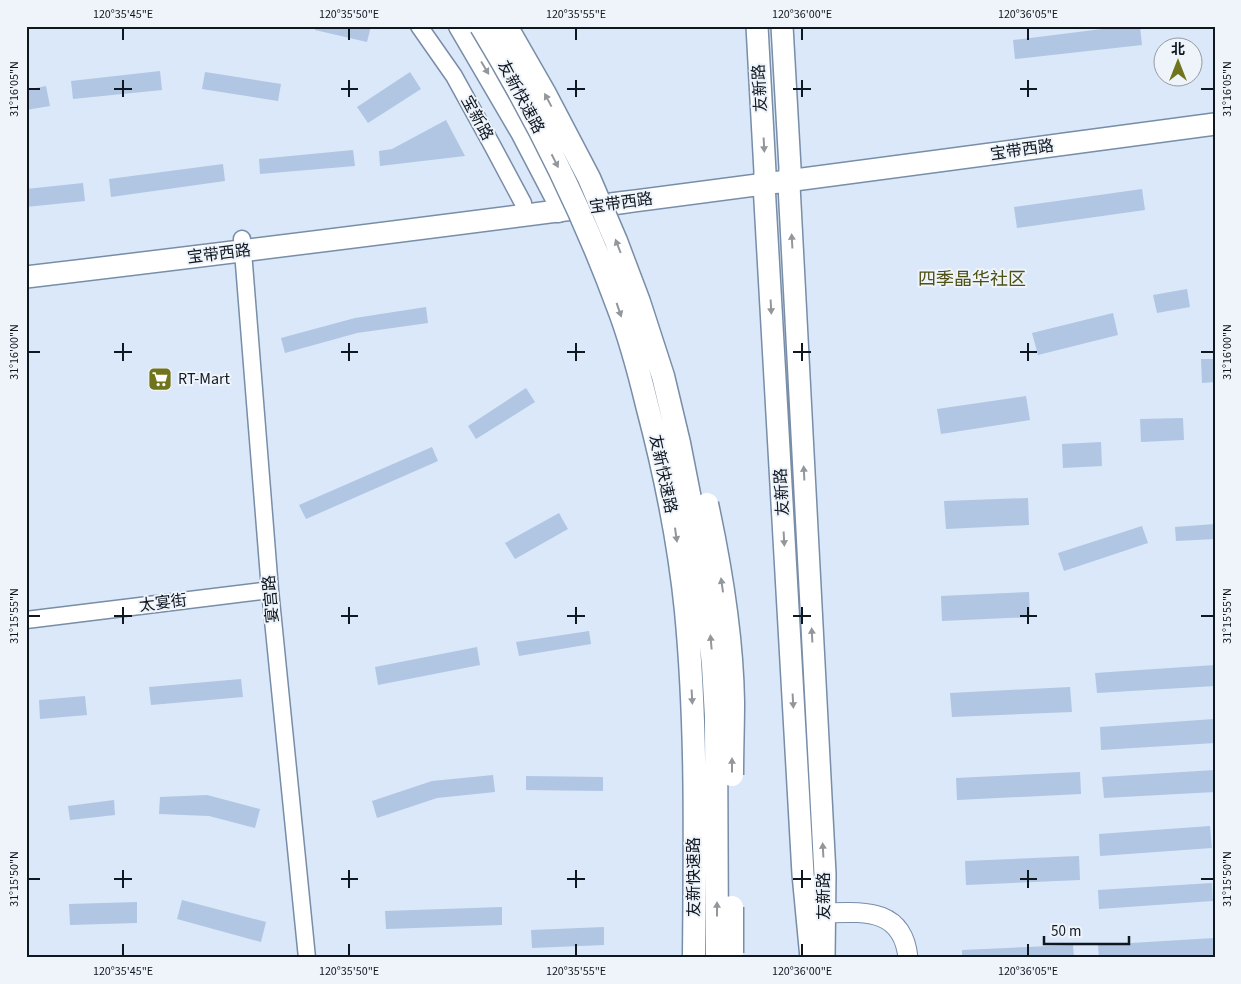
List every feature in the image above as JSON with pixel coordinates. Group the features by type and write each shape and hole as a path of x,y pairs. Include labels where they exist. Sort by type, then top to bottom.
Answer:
{"highway":[{"path":"460,26 522,132 557,205"},
{"name":"友新快速路","path":"480,26 528,109 567,184 596,249 619,309 641,380 660,454 671,502 686,608 691,666 694,958"},
{"name":"友新快速路","path":"506,26 546,94 588,178 616,241 663,376 679,442 701,555 708,606 716,716 727,956"}],"main road":[{"name":"友新路","path":"757,26 802,864 817,955"},
{"name":"友新路","path":"782,26 825,874 824,913 817,955"},
{"name":"宝带西路","path":"790,175 1215,111"},
{"name":"宝带西路","path":"26,277 242,245 765,178 1215,124"},
{"name":"宝带西路","path":"26,264 242,245"},
{"path":"824,913 862,912 873,913 884,918 893,925 906,944 908,958"}],"street":[{"name":"宝新路","path":"419,26 454,76 492,145 523,209"},
{"name":"宴宫路","path":"242,245 270,590 307,958"},
{"name":"太宴街","path":"26,620 270,590"}],"building":[{"path":"315,26 371,26 367,42 315,30"},
{"path":"1126,26 1140,26 1142,45 1015,59 1013,40"},
{"path":"160,71 162,90 73,99 71,81"},
{"path":"205,72 281,84 278,101 202,89"},
{"path":"410,72 421,89 368,123 357,107"},
{"path":"46,86 50,106 26,110 26,90"},
{"path":"446,120 465,156 380,166 379,151 392,149"},
{"path":"353,150 355,166 260,174 259,159"},
{"path":"223,164 225,181 111,197 109,179"},
{"path":"83,183 85,201 26,207 26,189"},
{"path":"1142,189 1145,210 1017,228 1014,207"},
{"path":"1187,289 1190,307 1157,313 1153,295"},
{"path":"426,307 428,323 357,333 285,353 281,338 355,318"},
{"path":"1113,313 1118,335 1038,355 1032,333"},
{"path":"1201,359 1215,359 1215,382 1202,383"},
{"path":"526,388 535,402 476,439 468,426"},
{"path":"1026,396 1030,420 941,434 937,409"},
{"path":"1183,418 1184,440 1141,442 1140,419"},
{"path":"1101,442 1102,466 1063,468 1062,444"},
{"path":"432,447 438,461 306,519 299,505"},
{"path":"1028,498 1029,525 946,529 944,501"},
{"path":"559,513 568,529 515,559 505,543"},
{"path":"1215,524 1215,539 1176,541 1175,527"},
{"path":"1142,526 1148,543 1064,571 1058,553"},
{"path":"1029,592 1030,617 942,621 941,596"},
{"path":"589,631 591,644 519,656 516,642"},
{"path":"477,647 480,665 378,685 375,667"},
{"path":"1215,665 1215,686 1097,693 1095,673"},
{"path":"241,679 243,697 151,705 149,687"},
{"path":"1070,687 1072,712 952,717 950,693"},
{"path":"85,696 87,715 40,719 39,700"},
{"path":"1214,719 1215,743 1101,750 1100,727"},
{"path":"1215,770 1215,792 1104,798 1102,777"},
{"path":"1080,772 1081,794 957,800 956,778"},
{"path":"493,775 495,792 437,798 377,818 372,801 432,781"},
{"path":"526,776 603,777 603,791 526,790"},
{"path":"207,795 260,809 255,828 209,816 159,814 160,797"},
{"path":"114,800 115,815 70,820 68,806"},
{"path":"1210,826 1212,848 1100,856 1099,834"},
{"path":"1079,856 1080,880 966,885 965,861"},
{"path":"1212,883 1213,901 1099,909 1098,890"},
{"path":"182,900 266,922 261,942 177,919"},
{"path":"137,902 137,923 70,925 69,904"},
{"path":"502,907 502,925 386,929 385,911"},
{"path":"604,927 604,945 532,948 531,930"},
{"path":"1214,938 1215,956 1191,958 1099,958 1098,945"},
{"path":"1073,945 1074,958 962,958 962,950"}],"place":[{"name":"RT-Mart","path":"160,379"}],"district":[{"name":"四季晶华社区","path":"972,279"}]}
